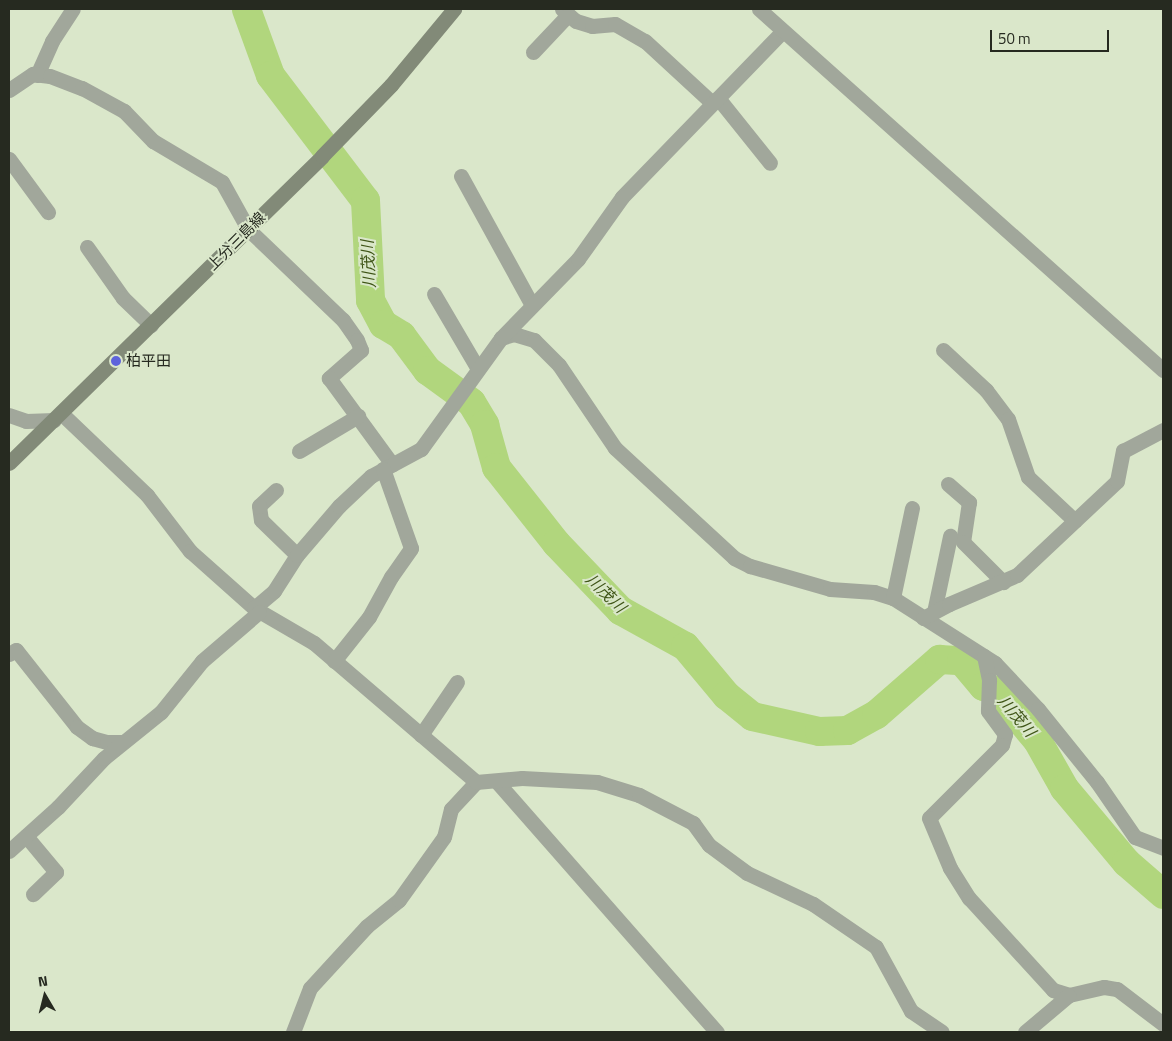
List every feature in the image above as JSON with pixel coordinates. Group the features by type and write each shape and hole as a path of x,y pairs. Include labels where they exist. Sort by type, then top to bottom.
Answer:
{"main road":[{"name":"上分三島線","path":"9,463 336,142 390,85 454,9"}],"street":[{"path":"9,90 37,75 52,41 73,9"},
{"path":"758,9 1163,370"},
{"path":"533,52 565,12 592,26 615,24 645,41 714,100 770,163"},
{"path":"9,851 123,742 161,712 202,661 256,610 274,590 297,555 339,506 388,467 421,449 501,338 578,259 622,196 783,31"},
{"path":"37,75 82,88 124,111 153,142 222,182 248,229 343,320 357,340 361,350 329,378 358,416 388,467 411,548 390,577 369,617 334,661"},
{"path":"9,159 48,212"},
{"path":"461,176 532,305"},
{"path":"87,247 124,298 151,324"},
{"path":"434,294 478,369"},
{"path":"501,338 514,334 534,340 559,365 615,448 734,558 750,566 830,589 874,592 893,598 929,615 995,663 1038,709 1097,782 1135,837 1163,848"},
{"path":"943,350 986,390 1008,419 1028,476 1075,521"},
{"path":"9,415 26,421 58,417 147,495 190,551 256,610 314,643 476,782 498,783 522,778 598,782 639,795 693,823 709,845 747,873 813,904 876,947 910,1011 942,1032"},
{"path":"299,451 358,416"},
{"path":"929,615 1017,576 1117,481 1123,451 1163,430"},
{"path":"948,484 969,502 964,542 1002,582"},
{"path":"276,490 259,506 261,520 297,555"},
{"path":"893,598 912,508"},
{"path":"929,615 950,536"},
{"path":"9,654 16,650 77,728 92,738 107,742 123,742"},
{"path":"984,656 989,680 988,711 1005,734 1002,745 929,818 951,870 969,898 1053,990 1069,994 1104,987 1116,989 1163,1024"},
{"path":"421,735 457,682"},
{"path":"293,1032 310,988 367,926 399,900 444,838 451,808 476,782"},
{"path":"498,783 717,1032"},
{"path":"26,836 56,872 33,894"},
{"path":"1025,1032 1069,994"}],"waterway":[{"name":"川茂川","path":"246,9 270,75 365,200 370,300 383,324 401,335 427,370 471,402 484,424 496,467 556,543 620,610 685,646 726,695 752,716 819,731 847,730 876,714 939,659 961,660 983,686 995,690 1037,740 1064,788 1126,862 1163,894"}],"place":[{"name":"柏平田","path":"116,361"}]}
